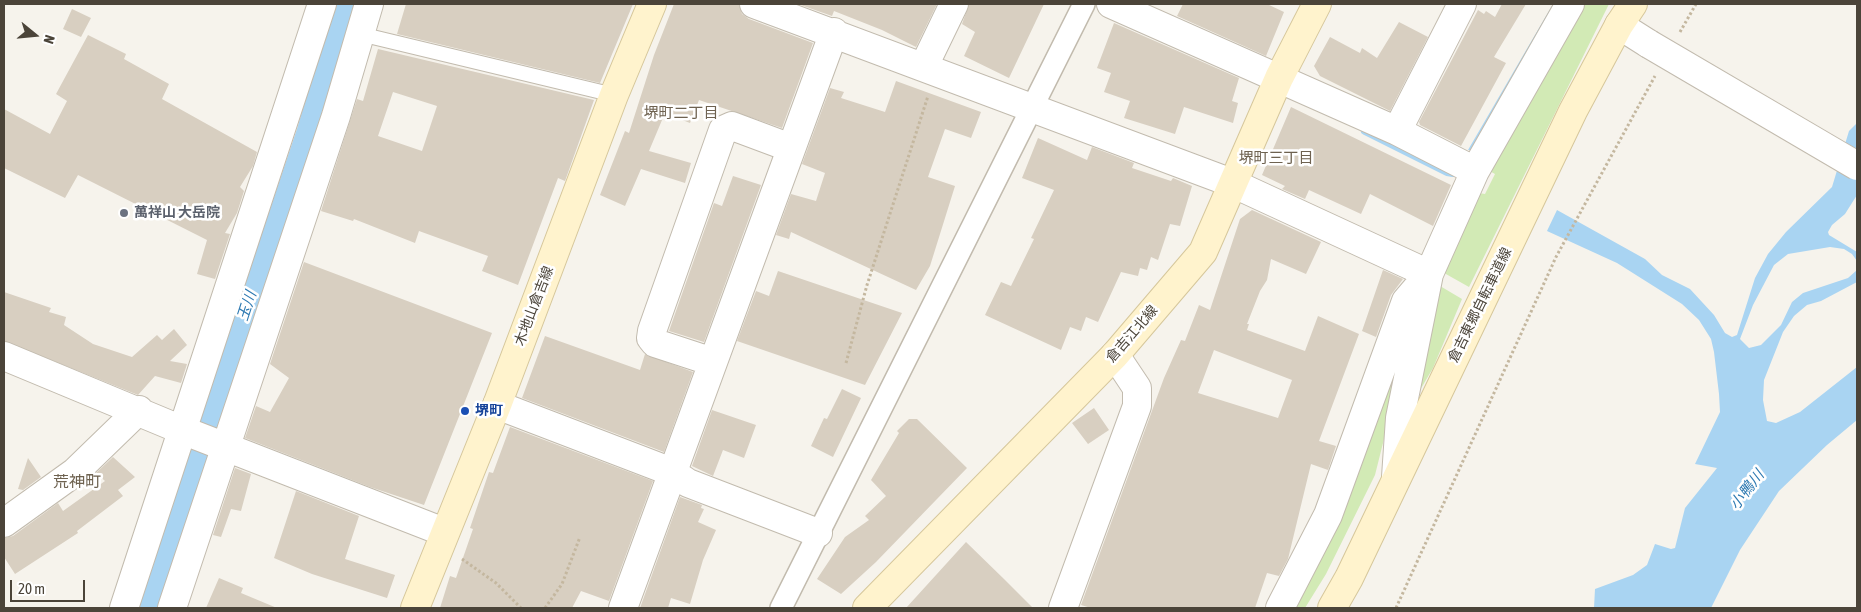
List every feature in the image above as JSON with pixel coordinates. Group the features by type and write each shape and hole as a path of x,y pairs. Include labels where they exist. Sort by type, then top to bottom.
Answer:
{"main road":[{"name":"木地山倉吉線","path":"415,608 444,532 497,405 614,96 652,4"},
{"name":"倉吉江北線","path":"867,608 1115,355 1203,252 1279,78 1317,4"},
{"name":"倉吉東郷自転車道線","path":"1332,608 1349,578 1573,111 1626,14"}],"street":[{"path":"124,608 322,4"},
{"path":"172,608 336,116 369,4"},
{"path":"754,4 834,32 1232,182 1429,274"},
{"path":"930,68 954,4"},
{"path":"781,608 1084,4"},
{"path":"1111,4 1163,14 1279,78 1397,131 1474,171"},
{"path":"1397,131 1462,4"},
{"path":"1396,477 1400,418 1429,274 1474,171 1570,4"},
{"path":"1626,14 1649,44 1857,166"},
{"path":"623,608 834,32"},
{"path":"713,362 655,343 651,338 652,330 723,130 732,126 791,148"},
{"path":"1280,608 1328,515 1406,301 1429,274"},
{"path":"1063,608 1137,406 1137,388 1115,355"},
{"path":"4,356 138,410 182,430 444,532"},
{"path":"497,405 672,472 688,483 818,532"},
{"path":"4,523 74,472 138,410"}],"lane":[{"path":"360,34 614,96"}],"path":[{"path":"1676,38 1696,4"},
{"path":"846,363 930,68"},
{"path":"1396,608 1556,257 1657,72"},
{"path":"545,608 562,584 580,538"},
{"path":"460,558 496,583 521,608"}],"green space":[{"path":"1582,4 1609,4 1469,287 1437,269 1472,192 1485,194 1495,174 1486,169"},
{"path":"1435,283 1462,299 1433,368 1416,397"},
{"path":"1411,306 1394,399 1375,475 1326,574 1305,608 1288,608"}],"water":[{"name":"玉川","path":"333,4 358,4 345,48 161,608 135,608 297,129"},
{"path":"1553,4 1557,4 1471,150 1468,150"},
{"name":"小鴨川","path":"1857,123 1857,195 1845,214 1832,225 1828,232 1829,235 1857,252 1857,261 1852,254 1844,249 1830,247 1788,254 1774,265 1753,305 1740,339 1749,348 1761,345 1781,325 1792,302 1803,293 1848,278 1857,270 1857,282 1821,301 1807,305 1794,316 1783,332 1764,380 1763,400 1767,421 1776,423 1800,412 1857,367 1857,420 1827,445 1779,491 1740,550 1711,608 1594,608 1595,589 1633,575 1647,565 1655,544 1671,549 1675,548 1685,508 1717,468 1695,464 1720,412 1719,394 1711,339 1699,320 1682,304 1617,263 1547,231 1557,210 1645,259 1662,275 1690,289 1714,315 1725,333 1732,337 1737,335 1755,278 1768,254 1786,232 1832,187 1849,131"}],"building":[{"path":"406,4 633,4 600,83 397,34"},
{"path":"674,4 739,4 742,14 749,19 813,43 782,128 699,100 690,123 665,113 649,151 691,163 685,183 641,169 625,206 600,195 625,131 629,133 654,55"},
{"path":"798,4 937,4 916,47 882,30 834,11 832,16"},
{"path":"969,4 1044,4 1009,78 964,56 975,32 962,24"},
{"path":"1183,4 1267,4 1284,12 1266,56 1177,16"},
{"path":"1502,4 1526,4 1494,57 1506,63 1461,146 1420,125 1419,122 1478,10 1484,14 1486,11 1495,17"},
{"path":"72,9 91,18 81,37 63,29"},
{"path":"1399,22 1428,37 1390,111 1320,76 1314,66 1330,37 1360,53 1362,48 1377,58"},
{"path":"1114,23 1239,78 1232,101 1238,103 1233,123 1184,107 1175,134 1124,118 1130,101 1104,92 1111,73 1097,68"},
{"path":"88,35 126,54 124,59 169,84 162,99 257,152 253,166 240,187 244,191 237,213 225,233 230,234 215,279 197,274 207,240 78,175 65,198 4,168 4,109 50,134 67,101 56,94"},
{"path":"378,49 594,100 565,181 558,178 518,285 482,271 488,256 419,231 415,243 354,219 353,221 321,211 357,99 363,101","holes":["393,92 437,106 422,151 378,136"]},
{"path":"896,81 981,112 971,138 945,129 928,177 955,186 930,266 916,290 791,232 789,239 776,235 791,194 816,201 825,173 802,164 830,88 844,92 841,98 885,112"},
{"path":"1291,107 1451,185 1433,226 1370,194 1361,214 1309,190 1305,199 1282,189 1285,186 1262,175"},
{"path":"1038,138 1087,160 1092,147 1134,163 1132,168 1171,181 1173,178 1192,186 1180,226 1170,224 1158,260 1151,257 1147,270 1140,268 1138,276 1121,272 1098,322 1086,317 1081,331 1070,327 1061,350 985,315 1001,282 1011,286 1034,239 1031,238 1054,190 1022,178"},
{"path":"733,176 761,185 704,342 669,331 714,203 722,206"},
{"path":"1252,210 1321,242 1306,274 1271,259 1267,280 1260,291 1247,324 1249,324 1247,330 1305,351 1318,316 1359,334 1319,441 1336,446 1328,470 1311,464 1288,559 1279,576 1267,573 1255,608 1091,608 1081,605 1164,378 1181,340 1185,341 1199,305 1210,310 1240,219","holes":["1214,350 1292,380 1278,418 1198,393"]},
{"path":"304,262 492,333 424,505 370,487 245,438 256,406 270,412 289,378 270,364"},
{"path":"1383,270 1403,279 1391,295 1376,337 1362,331"},
{"path":"778,271 902,313 865,385 737,341 756,291 769,296"},
{"path":"4,292 51,308 49,312 66,317 64,325 93,344 132,357 157,335 162,340 174,329 187,345 170,361 187,364 181,383 155,376 138,395 4,341"},
{"path":"545,336 640,370 645,354 693,372 664,452 522,398"},
{"path":"842,389 861,398 833,457 811,446 824,418 827,419"},
{"path":"1094,408 1109,430 1088,444 1072,423"},
{"path":"712,410 756,425 744,458 723,450 713,476 692,466"},
{"path":"909,419 917,419 967,468 876,562 841,594 817,579 845,537 869,520 865,516 886,496 871,480 899,433 897,431"},
{"path":"510,427 653,481 609,601 581,591 572,608 440,608 450,576 456,578 473,529 470,528 489,472 493,473"},
{"path":"113,457 135,477 118,490 123,496 77,531 78,533 15,574 4,557 4,538 13,536 58,503 63,511 105,481 96,473"},
{"path":"28,458 41,477 23,490 18,489"},
{"path":"235,468 251,474 241,511 231,509 221,537 213,535"},
{"path":"296,491 359,516 345,559 395,575 387,598 312,574 274,558"},
{"path":"680,497 702,505 701,508 704,509 698,522 716,530 703,560 690,604 671,598 668,608 640,608"},
{"path":"966,542 1004,579 1033,608 906,608"},
{"path":"219,578 243,588 241,593 277,608 206,608"}],"waterway":[{"path":"1365,131 1447,172 1453,173"}],"place":[{"name":"萬祥山 大岳院","path":"124,213"},
{"name":"堺町","path":"465,411"}],"district":[{"name":"堺町二丁目","path":"681,113"},
{"name":"堺町三丁目","path":"1276,158"},
{"name":"荒神町","path":"77,482"}]}
